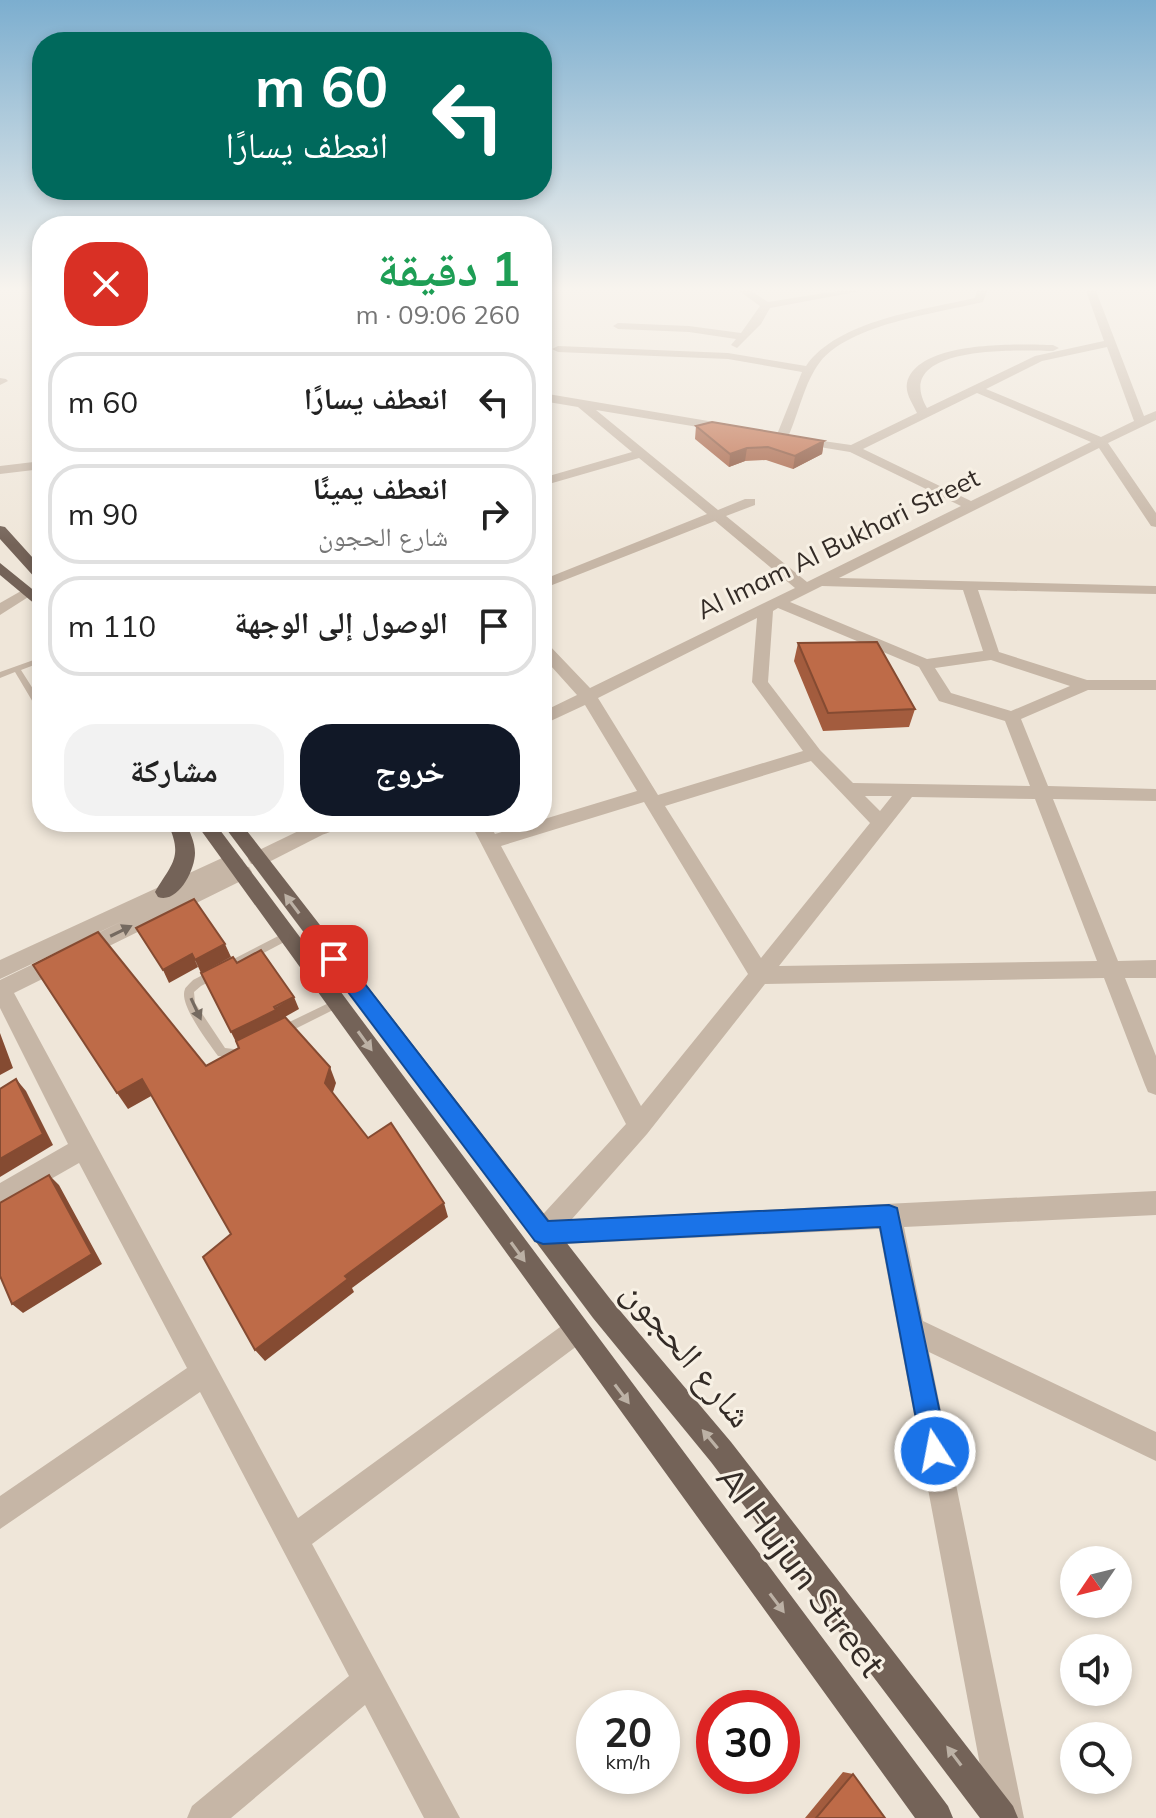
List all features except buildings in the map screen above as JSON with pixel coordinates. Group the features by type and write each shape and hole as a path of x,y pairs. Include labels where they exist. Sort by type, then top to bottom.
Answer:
{"main road":[{"path":"0,530 32,566"},
{"path":"0,567 32,595"},
{"path":"165,892 180,875 187,857 182,832"},
{"name":"شارع الحجون","path":"214,832 244,864 721,1452 1001,1818"},
{"name":"شارع الحجون","path":"233,832 244,864 288,935 576,1331"},
{"name":"Al Hujun Street","path":"576,1331 936,1818"}],"street":[{"path":"782,437 807,376"},
{"path":"918,376 913,393 924,414"},
{"path":"853,449 1003,376"},
{"path":"1123,376 1141,423"},
{"path":"977,389 1101,442 1156,523"},
{"path":"552,399 736,430"},
{"path":"582,404 806,589"},
{"name":"Al Imam Al Bukhari Street","path":"552,714 1156,415"},
{"path":"767,435 853,449 973,507"},
{"path":"552,479 641,453"},
{"path":"0,470 32,466"},
{"path":"552,581 750,502"},
{"path":"821,581 1156,590"},
{"path":"969,585 992,655"},
{"path":"0,610 28,591"},
{"path":"881,823 814,754 760,682 772,606 925,664 992,655 1086,685 1156,685"},
{"path":"552,658 588,696 760,975"},
{"path":"925,664 945,697 1012,717 1086,685"},
{"path":"1012,717 1156,1085"},
{"path":"552,826 814,754"},
{"path":"849,789 1156,795"},
{"path":"543,1233 639,1126 906,791"},
{"path":"0,983 306,832"},
{"path":"484,832 639,1126"},
{"path":"490,843 530,832"},
{"path":"0,983 165,892 244,864"},
{"path":"760,975 1156,969"},
{"path":"0,983 83,1148 443,1818"},
{"path":"0,1196 83,1148"},
{"path":"543,1233 1156,1203"},
{"path":"889,1216 1007,1818"},
{"path":"911,1329 1156,1447"},
{"path":"293,1540 576,1331"},
{"path":"0,1514 204,1373"},
{"path":"204,1818 369,1680"}],"lane":[{"path":"0,675 32,663"},
{"path":"17,669 32,694"},
{"path":"253,1045 230,1055 222,1053 190,1004 189,991 197,983 288,935"},
{"path":"267,1038 337,1003"}],"route":[{"path":"334,959 543,1233 889,1216 935,1451"}]}
